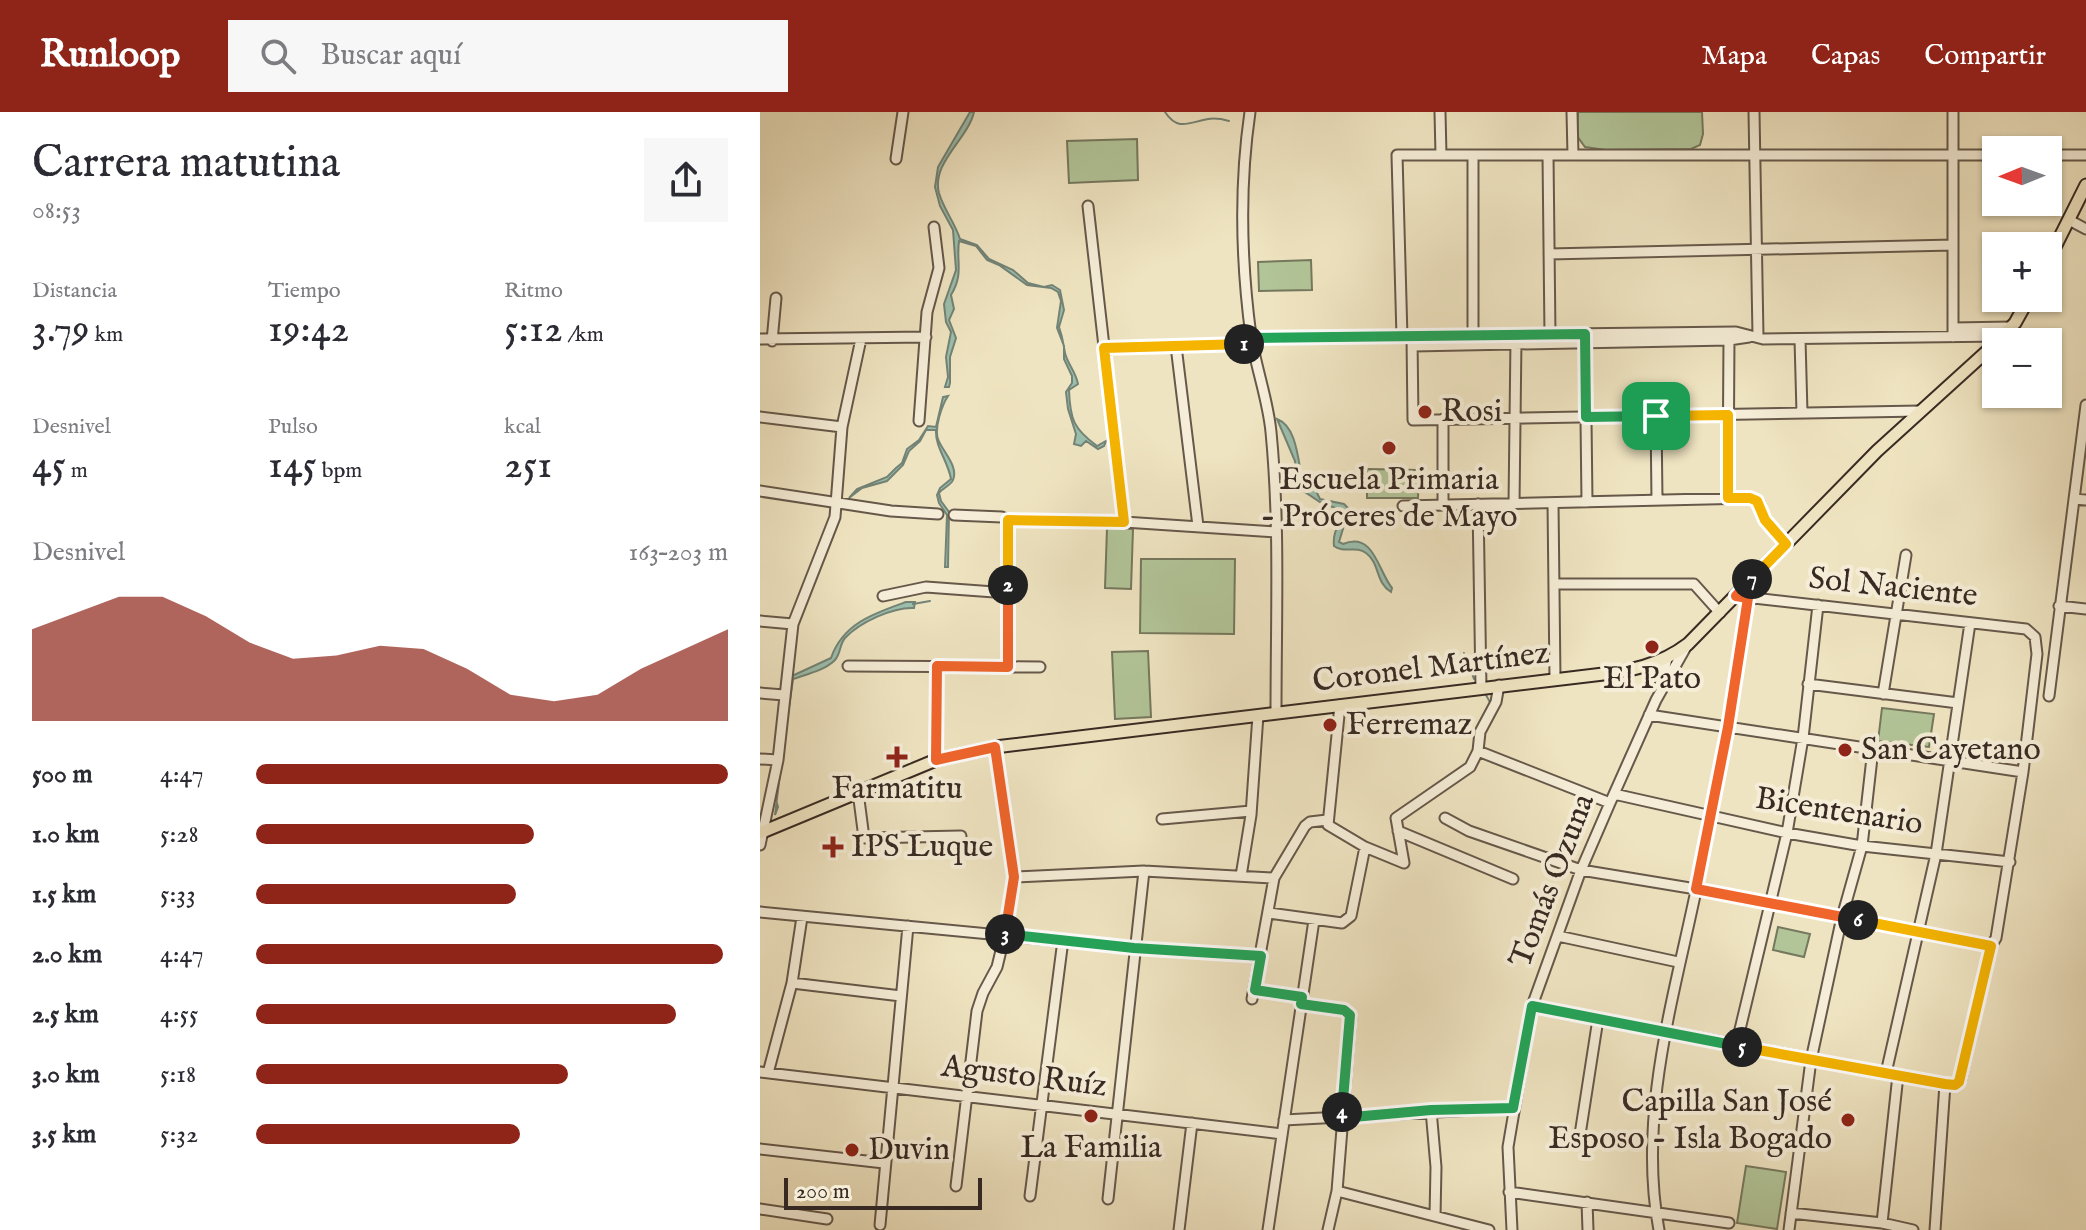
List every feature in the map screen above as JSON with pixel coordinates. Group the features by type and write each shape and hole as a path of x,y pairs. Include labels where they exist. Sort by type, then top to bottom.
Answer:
{"main road":[{"path":"2062,234 2086,185"},
{"name":"Coronel Martínez","path":"767,829 936,760 995,747 1624,671 1667,659 1742,597 1786,544 1877,451 1982,355"}],"street":[{"path":"896,159 903,112"},
{"path":"1250,112 1241,203 1251,338 1271,428 1276,532 1276,712"},
{"path":"1440,112 1441,155"},
{"path":"1572,112 1573,155"},
{"path":"1754,112 1757,250 1754,336"},
{"path":"1953,112 1953,332"},
{"path":"1920,411 1413,420 1397,155 1982,155"},
{"path":"1473,155 1473,336"},
{"path":"1548,155 1550,335"},
{"path":"2062,155 2086,155"},
{"path":"1088,206 1124,522"},
{"path":"2069,220 2086,229"},
{"path":"919,421 929,304 939,268 934,227"},
{"path":"1549,254 1953,245"},
{"path":"772,341 776,298"},
{"path":"1251,338 1516,340 1754,336 1763,339 1800,339 1953,332 1982,335"},
{"path":"1409,340 1473,336 1516,340 1550,335 1585,339"},
{"path":"1728,498 1729,336"},
{"path":"760,339 926,337"},
{"path":"1104,348 1247,344 1251,338"},
{"path":"760,845 767,829 778,760 793,624 838,503 842,427 861,339"},
{"path":"1585,339 1587,502"},
{"path":"1800,339 1802,413"},
{"path":"1514,504 1516,340"},
{"path":"1176,346 1198,526"},
{"path":"2049,696 2086,405"},
{"path":"1656,416 1657,500"},
{"path":"760,417 842,427"},
{"path":"1443,419 1443,505"},
{"path":"760,491 891,511 938,514"},
{"path":"1403,506 1750,498 1757,501 1765,520 1786,544"},
{"path":"2074,499 2086,500"},
{"path":"1553,503 1555,679"},
{"path":"1478,504 1481,688"},
{"path":"954,515 1276,532"},
{"path":"1008,520 1008,667"},
{"path":"1883,694 1906,555"},
{"path":"1554,584 1694,584 1720,613"},
{"path":"883,596 926,587 1008,593"},
{"path":"1659,1230 1655,1212 1652,1149 1664,1032 1712,816 1728,727 1742,597"},
{"name":"Sol Naciente","path":"1742,597 2026,629 2035,637 2036,644 2023,772"},
{"path":"1736,1046 1787,833 1803,738 1818,605"},
{"path":"2059,606 2086,609"},
{"path":"760,621 793,624"},
{"path":"1886,1073 1936,854 1970,623"},
{"name":"Tomás Ozuna","path":"1512,1230 1508,1147 1532,1006 1581,870 1612,798 1656,700 1688,644"},
{"name":"Tomás Ozuna","path":"1656,700 1667,659"},
{"path":"848,666 1040,667"},
{"path":"936,760 937,666"},
{"path":"1808,684 1958,703"},
{"path":"1340,705 1328,825 1365,847 1404,863 1396,820 1398,816 1470,767 1478,751 1480,732 1496,702 1499,685"},
{"path":"760,693 784,695"},
{"path":"1241,876 1251,811 1258,715"},
{"path":"1532,1006 1945,1084 1955,1085 1961,1079 1991,946 1996,938 2023,772 1649,715"},
{"path":"956,1186 977,1011 997,967 1014,877 995,747"},
{"path":"1789,1230 1811,1060 1842,917 1862,846 1873,749"},
{"name":"Bicentenario","path":"1478,751 1612,798 1862,846 2010,862"},
{"path":"760,759 778,760"},
{"path":"858,792 864,838 961,836"},
{"path":"1162,819 1251,811"},
{"path":"1445,818 1469,831 1581,870 1991,946"},
{"path":"1327,820 1310,822 1305,826 1274,878 1254,994 1344,1010 1350,1015 1337,1191 1328,1230"},
{"path":"1398,831 1513,879"},
{"path":"1269,913 1342,923 1348,920 1365,847"},
{"path":"1014,877 1144,871 1274,878"},
{"path":"1108,1199 1144,871"},
{"path":"760,912 1134,948 1261,956"},
{"path":"764,1072 792,983 802,917"},
{"path":"1268,1230 1314,920"},
{"path":"880,1225 908,926"},
{"path":"1558,936 1678,962"},
{"path":"1030,1196 1063,940"},
{"path":"792,983 901,996"},
{"path":"1579,1141 1598,1019"},
{"name":"Agusto Ruíz","path":"764,1072 1282,1134"},
{"path":"1882,1223 1898,1075"},
{"path":"1935,1230 1945,1084"},
{"path":"1284,1120 1513,1108"},
{"path":"1431,1110 1436,1167 1435,1216"},
{"path":"1179,1230 1192,1123"},
{"path":"760,1149 884,1163"},
{"path":"1337,1191 1489,1230"},
{"path":"1509,1192 1729,1223"},
{"path":"1587,1202 1588,1230"},
{"path":"760,1209 827,1219"},
{"path":"1791,1213 1882,1223 1913,1230"}],"shaded area":[{"path":"970,112 974,112 965,132 940,171 941,199 960,239 977,245 989,259 1013,270 1028,283 1044,287 1052,285 1060,290 1064,310 1059,327 1064,345 1057,328 1061,301 1058,292 1027,285 987,260 976,246 959,241 958,274 951,295 954,309 949,320 956,338 950,357 950,383 949,387 945,387 951,332 946,322 944,304 956,270 953,230 940,206 935,187 938,167"},
{"path":"1578,112 1702,112 1703,134 1700,145 1691,149 1606,150 1585,147 1577,136"},
{"path":"1137,139 1138,180 1069,183 1067,141"},
{"path":"1311,260 1312,290 1259,291 1258,262"},
{"path":"1064,347 1078,384 1069,390 1072,416 1078,429 1097,446 1106,441 1098,449 1086,441 1081,446 1074,444 1076,434 1066,392 1072,383 1072,376 1064,359"},
{"path":"948,396 937,429 938,439 954,469 952,482 939,493 949,512 948,567 945,567 947,515 937,495 951,479 938,442 936,430 926,430 920,441 909,451 903,465 887,481 862,488 849,498 857,489 887,477 902,463 907,449 919,440 928,426 936,427 943,397"},
{"path":"1277,419 1284,423 1293,438 1303,483 1316,491 1320,499 1344,504 1349,509 1339,542 1353,541 1368,548 1392,588 1391,592 1382,583 1374,562 1366,553 1334,546 1343,511 1320,502 1302,490 1295,461"},
{"path":"1367,469 1419,470 1418,498 1367,498"},
{"path":"1107,528 1133,529 1131,589 1105,588"},
{"path":"1141,559 1235,559 1234,634 1140,633"},
{"path":"915,602 914,608 887,613 859,626 845,638 834,661 820,670 793,679 782,754 792,676 831,658 843,636 861,621 883,610"},
{"path":"1148,651 1151,717 1115,719 1112,652"},
{"path":"1882,708 1934,714 1929,747 1878,741"},
{"path":"1778,927 1810,934 1804,957 1773,950"},
{"path":"1746,1166 1786,1172 1777,1229 1737,1223"}],"waterway":[{"path":"1165,112 1180,124 1211,119 1229,121"},
{"path":"913,604 930,601"},
{"path":"1464,653 1474,679"},
{"path":"1486,695 1491,704"}],"place":[{"name":"Rosi","path":"1425,412"},
{"name":"Escuela Primaria - Próceres de Mayo","path":"1389,448"},
{"name":"El Pato","path":"1652,647"},
{"name":"Ferremaz","path":"1330,725"},
{"name":"San Cayetano","path":"1845,750"},
{"name":"Farmatitu","path":"897,757"},
{"name":"IPS Luque","path":"833,847"},
{"name":"La Familia","path":"1091,1116"},
{"name":"Capilla San José Esposo - Isla Bogado","path":"1848,1120"},
{"name":"Duvin","path":"852,1150"}],"route":[{"path":"1585,334 1586,417 1656,416 1728,415 1728,498 1755,499 1765,520 1786,544 1736,596 1748,598 1728,727 1696,889 1991,946 1961,1079 1957,1084 1811,1060 1532,1006 1513,1108 1431,1110 1342,1118 1350,1015 1344,1010 1301,1004 1302,997 1255,990 1261,956 1134,948 1005,934 1014,877 995,747 936,760 937,666 1008,667 1008,520 1124,522 1104,348 1247,344 1251,338 1585,334"}]}
